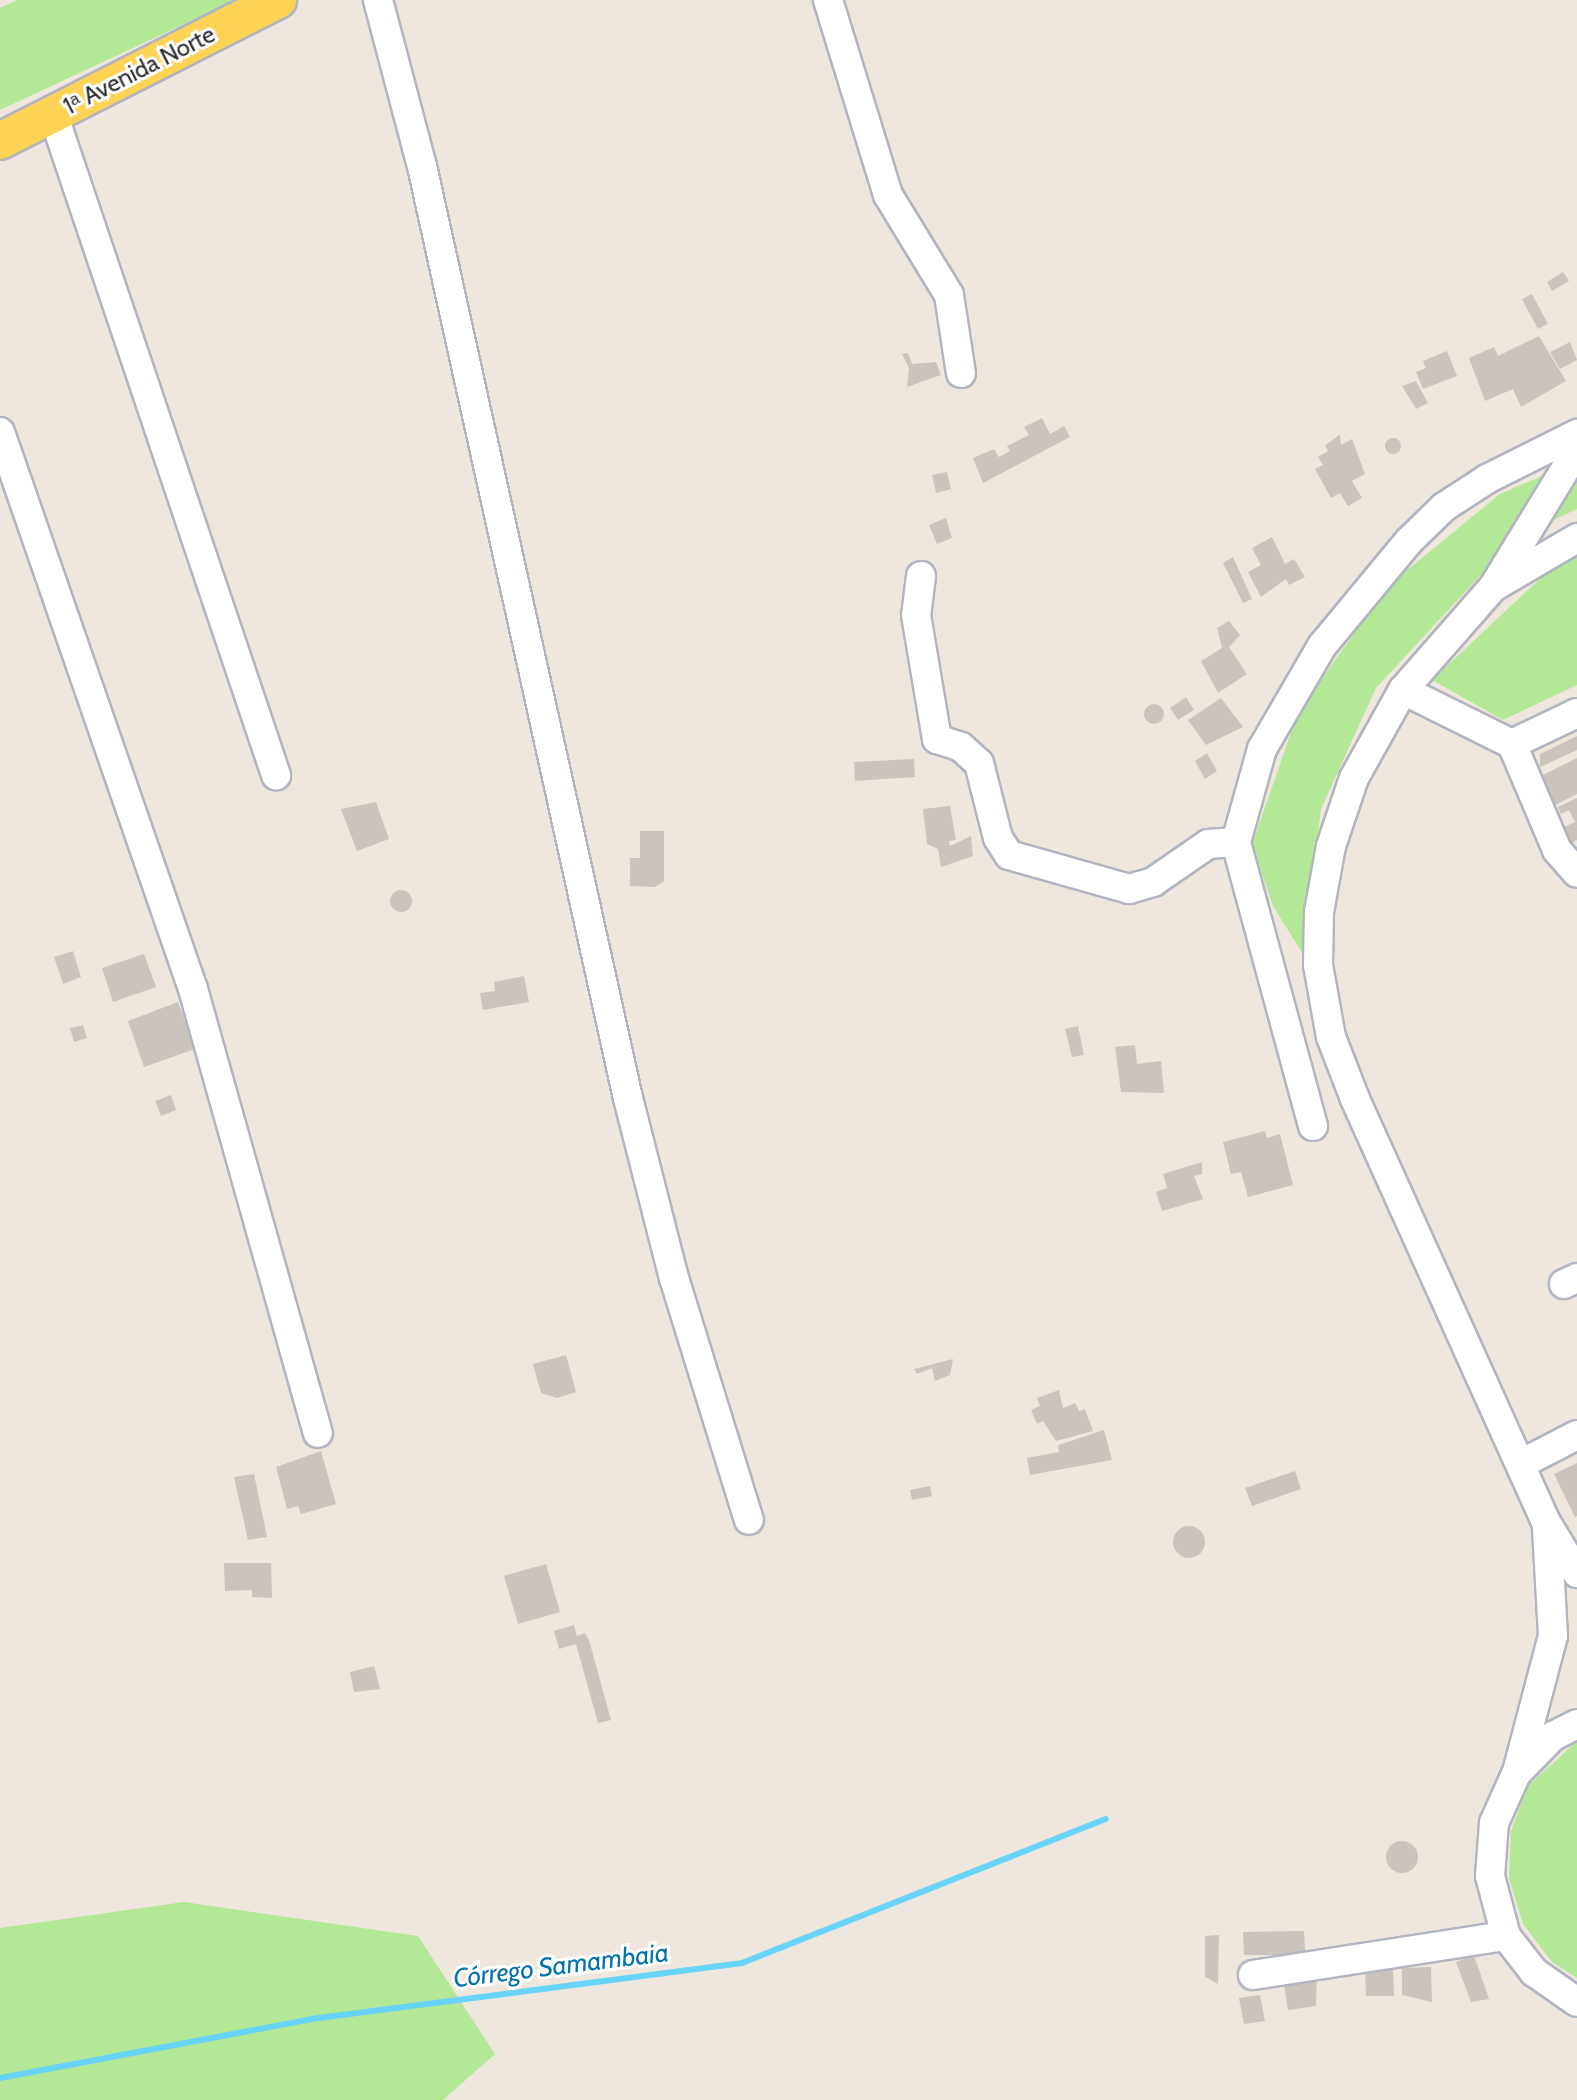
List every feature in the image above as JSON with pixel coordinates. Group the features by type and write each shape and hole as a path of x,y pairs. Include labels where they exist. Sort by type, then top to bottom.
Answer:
{"main road":[{"name":"1ᵃ Avenida Norte","path":"0,141 273,1"}],"street":[{"path":"378,0 422,166 628,1098 674,1278 749,1520"},
{"path":"828,0 888,195 949,295 961,373"},
{"path":"53,114 276,775"},
{"path":"0,432 193,989 318,1433"},
{"path":"1313,1126 1236,842 1262,749 1322,646 1369,585 1444,507 1577,434"},
{"path":"1577,450 1494,586 1403,690 1354,778 1331,846 1319,912 1318,965 1331,1037 1355,1099 1546,1522 1577,1573"},
{"path":"1494,586 1577,538"},
{"path":"921,576 916,615 937,739 961,747 979,763 998,838 1009,855 1129,889 1153,882 1208,844 1236,842"},
{"path":"1403,690 1512,744 1557,850 1577,873"},
{"path":"1512,744 1577,713"},
{"path":"1521,1464 1577,1435"},
{"path":"1546,1522 1553,1636 1516,1774 1494,1823 1490,1876 1506,1936 1534,1972 1577,2002"},
{"path":"1516,1774 1553,1736 1577,1724"},
{"path":"1253,1975 1506,1936"}],"green space":[{"path":"17,0 236,0 0,110 0,8"},
{"path":"1577,461 1577,509 1515,538 1376,688 1321,809 1303,954 1273,906 1252,844 1299,710 1390,584 1500,494"},
{"path":"1577,544 1577,685 1503,720 1432,680"},
{"path":"1577,1741 1577,1978 1552,1962 1523,1924 1509,1878 1511,1831 1528,1786"},
{"path":"184,1902 418,1936 495,2054 443,2100 0,2100 0,1928"}],"building":[{"path":"1563,272 1569,281 1552,291 1547,282"},
{"path":"1532,294 1548,324 1538,329 1522,299"},
{"path":"1539,336 1566,381 1521,407 1513,389 1485,401 1469,358 1494,347 1498,356"},
{"path":"1570,342 1577,360 1560,369 1550,352"},
{"path":"1447,351 1457,376 1423,389 1416,372 1426,368 1423,361"},
{"path":"908,353 912,364 936,362 941,375 907,387 909,368 902,354"},
{"path":"1416,381 1428,403 1416,409 1402,386"},
{"path":"1042,418 1050,434 1064,426 1070,437 983,483 973,458 994,449 999,457 1010,451 1007,446 1029,435 1024,427"},
{"path":"1340,434 1341,445 1352,439 1365,474 1352,481 1362,498 1348,506 1340,493 1331,498 1315,469 1323,465 1318,457 1328,451 1325,446"},
{"path":"1393,438 1399,440 1399,452 1393,454 1387,452 1385,446 1387,440"},
{"path":"947,472 951,489 936,493 932,475"},
{"path":"946,518 952,538 937,544 929,525"},
{"path":"1272,537 1285,564 1294,559 1305,577 1289,585 1286,579 1261,597 1248,572 1261,565 1252,548"},
{"path":"1233,557 1252,599 1243,603 1223,563"},
{"path":"1229,621 1240,635 1229,647 1247,674 1218,693 1201,661 1222,648 1217,628"},
{"path":"1186,697 1194,710 1178,720 1170,708"},
{"path":"1221,698 1243,727 1206,745 1188,720"},
{"path":"1154,704 1161,707 1164,714 1161,721 1154,724 1147,721 1144,714 1147,707"},
{"path":"1577,736 1577,750 1540,767 1540,754"},
{"path":"1207,753 1217,771 1205,779 1195,761"},
{"path":"1577,758 1577,794 1553,806 1543,775"},
{"path":"914,759 915,777 855,781 854,762"},
{"path":"1577,798 1577,840 1572,843 1564,827 1575,822 1569,810 1561,814 1558,807"},
{"path":"376,802 389,839 357,851 341,809"},
{"path":"950,806 956,840 949,841 950,846 971,836 973,856 941,867 938,849 927,844 923,809"},
{"path":"640,831 664,831 664,881 655,887 630,886 630,858 640,858"},
{"path":"401,890 412,901 401,912 390,901"},
{"path":"73,951 81,977 63,984 54,957"},
{"path":"144,954 156,987 113,1002 102,968"},
{"path":"524,976 529,1002 483,1010 480,993 495,991 494,982"},
{"path":"178,1002 195,1049 144,1067 128,1021"},
{"path":"83,1025 87,1038 74,1042 70,1028"},
{"path":"1078,1026 1084,1055 1072,1057 1065,1029"},
{"path":"1135,1045 1137,1064 1161,1061 1164,1093 1121,1092 1115,1047"},
{"path":"171,1095 176,1110 161,1116 155,1101"},
{"path":"1265,1131 1267,1138 1280,1134 1293,1185 1248,1197 1241,1172 1231,1174 1223,1142"},
{"path":"1202,1162 1202,1174 1194,1176 1203,1199 1162,1211 1156,1192 1167,1188 1163,1174"},
{"path":"566,1355 576,1392 557,1398 541,1393 533,1364"},
{"path":"953,1359 950,1375 935,1381 932,1368 917,1374 914,1369"},
{"path":"1059,1390 1063,1408 1075,1403 1079,1411 1085,1409 1093,1431 1056,1441 1043,1421 1037,1424 1031,1410 1040,1406 1037,1398"},
{"path":"1104,1430 1112,1460 1030,1475 1027,1458 1059,1452 1058,1445"},
{"path":"321,1451 336,1504 301,1514 298,1506 287,1509 276,1467"},
{"path":"1577,1463 1577,1516 1575,1517 1554,1474"},
{"path":"1295,1471 1301,1489 1252,1506 1245,1488"},
{"path":"254,1474 267,1537 248,1540 234,1477"},
{"path":"930,1486 932,1496 912,1500 910,1490"},
{"path":"1189,1526 1200,1531 1205,1542 1200,1553 1189,1558 1178,1553 1173,1542 1178,1531"},
{"path":"224,1563 271,1563 272,1598 252,1597 252,1590 225,1591"},
{"path":"546,1564 560,1612 518,1624 504,1576"},
{"path":"574,1625 577,1636 585,1633 589,1640 611,1720 598,1723 576,1644 559,1649 554,1631"},
{"path":"374,1666 380,1689 354,1692 350,1672"},
{"path":"1402,1841 1414,1845 1418,1857 1414,1869 1402,1873 1390,1869 1386,1857 1390,1845"},
{"path":"1304,1931 1306,1966 1281,1967 1280,1955 1244,1955 1243,1932"},
{"path":"1219,1935 1218,1984 1205,1977 1205,1936"},
{"path":"1474,1955 1489,1999 1471,2002 1456,1962"},
{"path":"1431,1967 1432,2002 1402,1995 1402,1968"},
{"path":"1393,1968 1394,1996 1366,1996 1365,1969"},
{"path":"1317,1974 1316,2006 1288,2010 1283,1978"},
{"path":"1260,1995 1265,2021 1244,2024 1239,1998"}],"waterway":[{"name":"Córrego Samambaia","path":"0,2078 311,2019 742,1963 1105,1819"}]}
